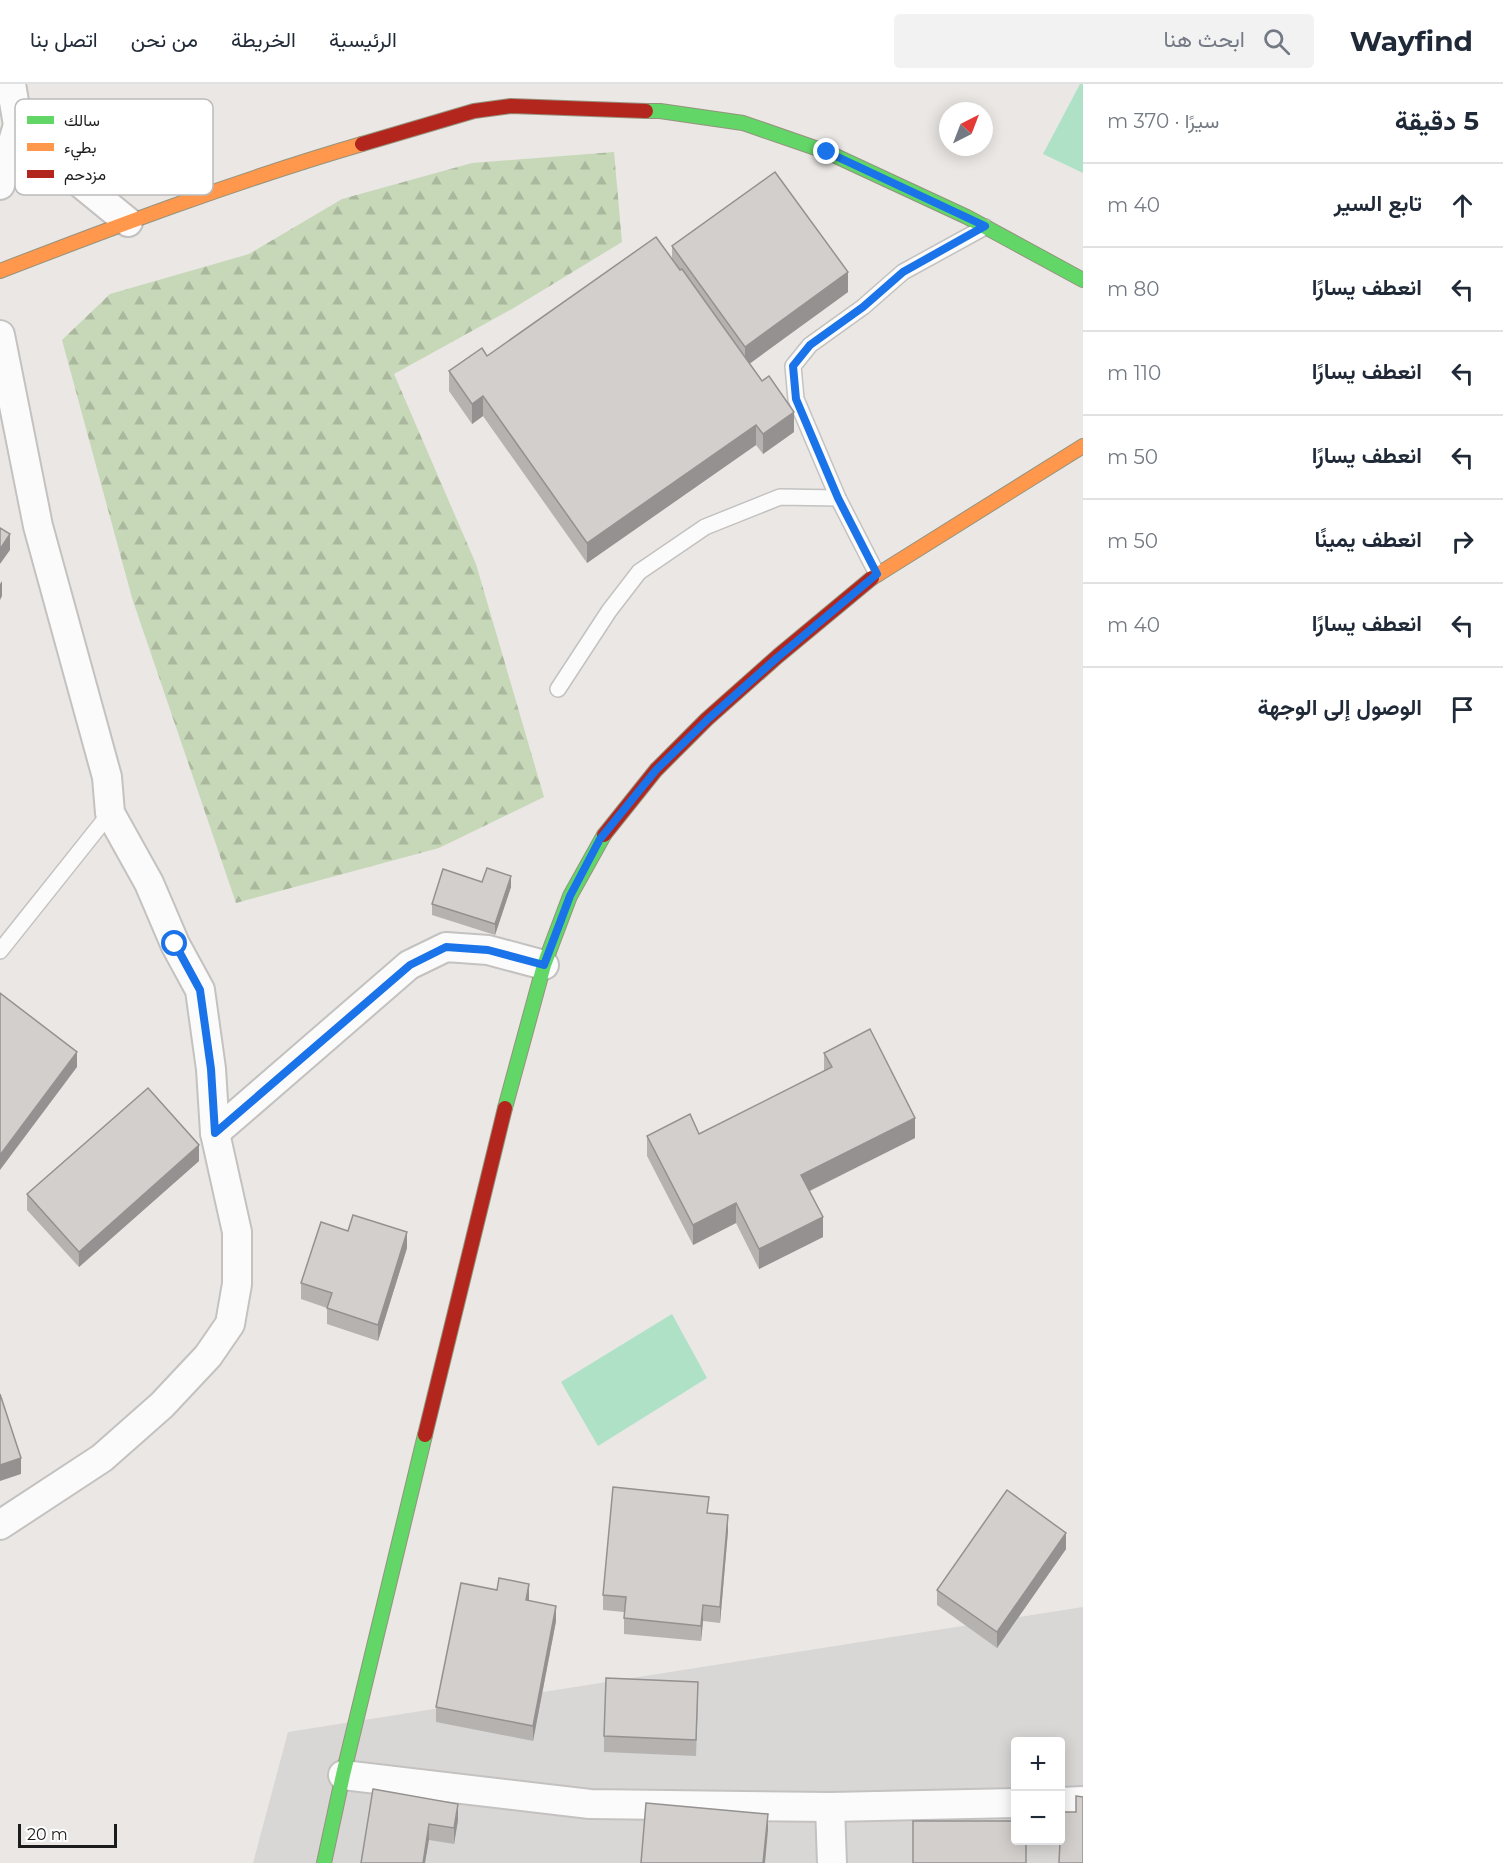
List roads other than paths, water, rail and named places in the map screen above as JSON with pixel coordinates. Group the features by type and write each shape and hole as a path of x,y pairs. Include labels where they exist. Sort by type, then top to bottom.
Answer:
{"main road":[{"path":"213,193 303,162 474,111 511,106 660,111 743,123 827,152 985,226 1083,280"},
{"path":"0,271 128,222 207,195"},
{"path":"324,1863 343,1774 493,1157 544,965 570,896 600,839 656,770 716,711 877,574 1083,446"}],"street":[{"path":"11,84 15,107"},
{"path":"0,185 15,135"},
{"path":"95,195 128,222"},
{"path":"0,335 38,526 107,777 110,813 149,883 175,944 200,990 211,1069 215,1133 237,1232 237,1284 230,1324 208,1356 162,1405 102,1458 0,1525"},
{"path":"215,1133 410,965 446,947 488,950 544,965"},
{"path":"343,1774 590,1804 830,1807 1011,1803"},
{"path":"1065,1802 1083,1801"},
{"path":"830,1807 832,1863"}],"lane":[{"path":"877,574 838,498 796,399 793,366 810,345 863,307 903,272 985,226"},
{"path":"558,689 609,611 639,572 695,533 780,497 838,498"},
{"path":"0,951 110,813"}]}
